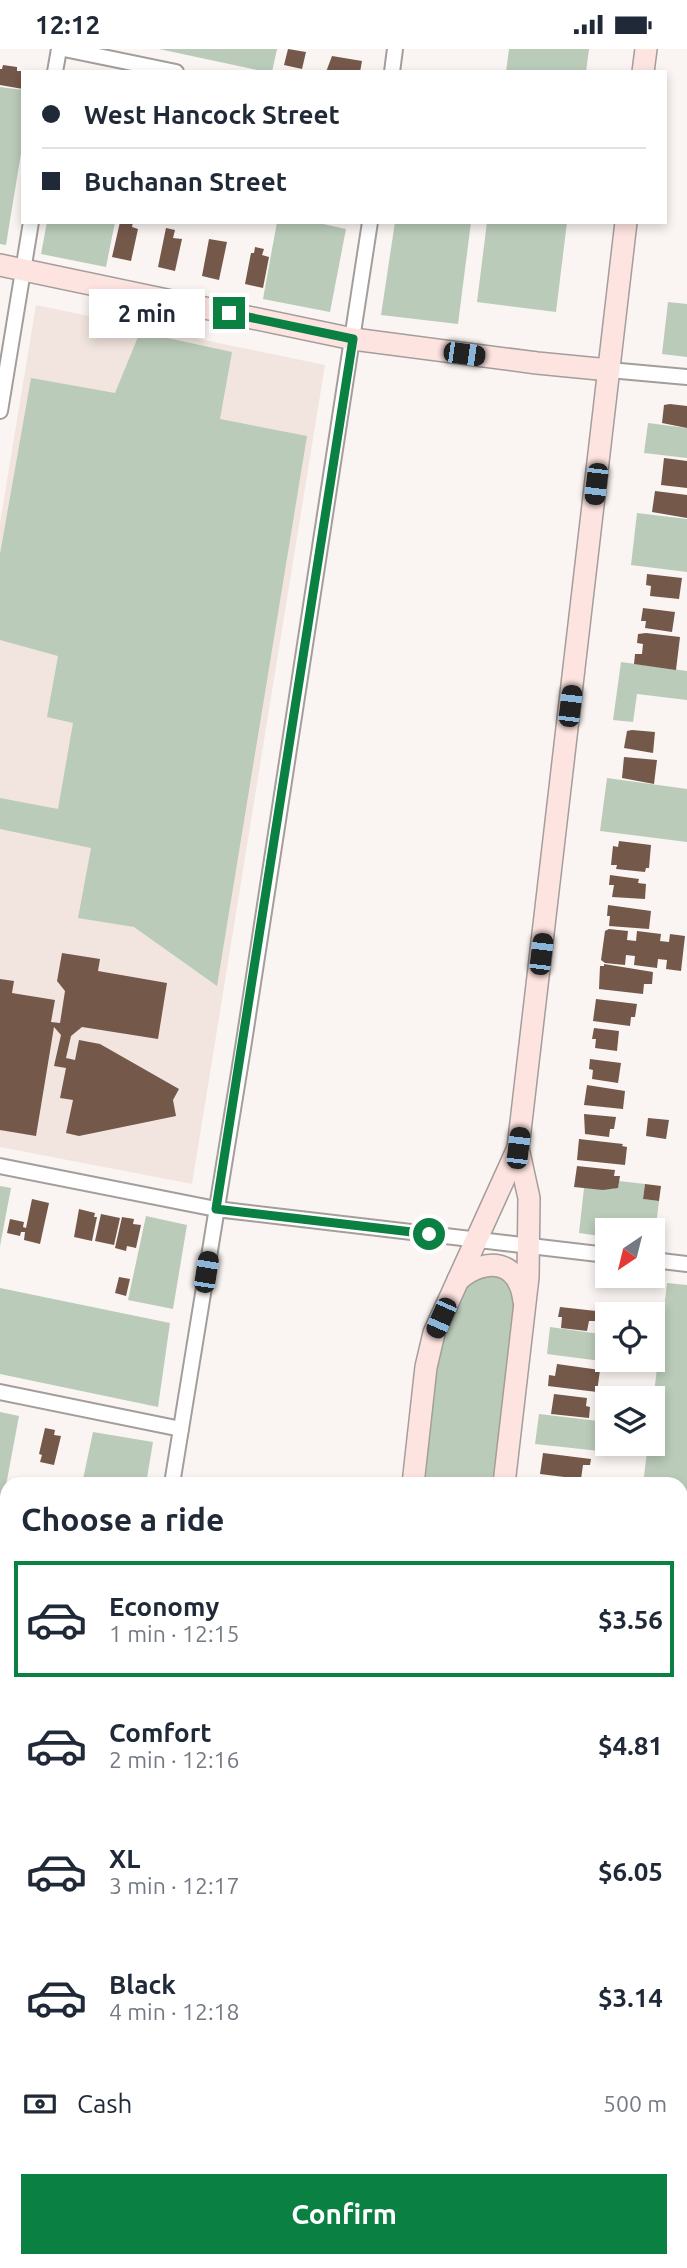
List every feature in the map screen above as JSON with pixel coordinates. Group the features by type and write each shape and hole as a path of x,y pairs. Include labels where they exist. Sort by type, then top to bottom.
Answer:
{"main road":[{"path":"643,70 646,49"},
{"path":"414,1477 429,1350 434,1333 518,1148 626,224"},
{"path":"0,265 353,339 609,370"},
{"path":"505,1477 525,1310 528,1246 529,1198 518,1148"},
{"path":"458,1280 476,1267 494,1266 508,1269 518,1278 525,1310"}],"street":[{"path":"55,70 59,49"},
{"path":"64,49 166,70"},
{"path":"392,70 395,49"},
{"path":"0,411 31,224"},
{"path":"173,1477 370,224"},
{"path":"609,370 687,377"},
{"path":"0,1166 216,1209 595,1254"},
{"path":"665,1261 687,1264"},
{"path":"0,1392 181,1429"}],"shaded area":[{"path":"36,305 325,365 192,1184 0,1147 0,523"}],"green space":[{"path":"159,49 277,49 272,70 258,70"},
{"path":"509,49 589,49 586,70 506,70"},
{"path":"0,87 21,90 21,153 6,245 0,244"},
{"path":"47,224 115,224 106,267 41,254"},
{"path":"277,224 323,224 346,229 330,312 263,299"},
{"path":"395,224 471,224 458,324 381,315"},
{"path":"487,224 567,224 556,312 477,302"},
{"path":"668,302 687,304 687,357 662,354"},
{"path":"140,332 232,352 220,419 307,436 217,986 134,927 78,918 91,848 0,829 0,798 58,809 73,723 47,717 58,656 0,640 0,554 31,378 115,393"},
{"path":"648,423 687,428 687,458 644,453"},
{"path":"637,513 687,519 687,572 631,565"},
{"path":"621,662 687,671 687,700 637,694 633,722 613,720"},
{"path":"607,778 687,789 687,842 600,831"},
{"path":"619,1181 645,1184 643,1199 659,1201 657,1218 595,1218 595,1235 579,1233 584,1188 618,1187"},
{"path":"0,1186 11,1188 0,1246"},
{"path":"146,1216 187,1225 173,1309 128,1300"},
{"path":"486,1272 504,1277 518,1291 499,1477 424,1477 433,1388 447,1323 472,1277"},
{"path":"667,1283 687,1285 687,1477 644,1477 646,1456 665,1456 665,1386 655,1386 657,1372 665,1372"},
{"path":"0,1288 170,1323 158,1407 0,1374"},
{"path":"550,1327 595,1333 595,1360 547,1354"},
{"path":"0,1412 19,1416 8,1477 0,1477"},
{"path":"539,1414 595,1421 595,1451 535,1444"},
{"path":"93,1432 153,1442 147,1477 83,1477"}],"building":[{"path":"288,49 306,52 302,69 284,65"},
{"path":"332,56 362,61 360,70 327,70"},
{"path":"3,65 17,67 17,71 21,71 21,89 0,85"},
{"path":"120,224 133,224 132,227 138,229 131,261 112,257"},
{"path":"166,228 175,230 173,238 182,239 175,271 158,267"},
{"path":"209,239 227,242 219,280 202,276"},
{"path":"255,247 264,249 262,255 269,257 263,288 245,284 251,253 254,253"},
{"path":"664,405 687,406 687,428 662,423"},
{"path":"664,458 687,461 687,488 661,485"},
{"path":"655,491 687,495 687,518 652,512"},
{"path":"647,574 682,578 679,599 650,596 651,586 646,585"},
{"path":"643,608 675,612 672,632 645,628 646,621 641,621"},
{"path":"638,634 680,637 676,670 634,664 635,654 642,654 643,644 637,643"},
{"path":"627,731 655,732 653,753 624,748"},
{"path":"624,757 657,760 654,784 622,778"},
{"path":"619,841 651,845 649,868 646,868 645,872 616,869 617,865 611,865 613,846 618,847"},
{"path":"610,875 639,879 638,883 646,884 645,899 612,897 614,885 609,885"},
{"path":"608,905 651,911 649,929 609,926"},
{"path":"605,931 628,931 627,940 636,941 637,931 661,934 660,941 669,942 670,934 685,936 681,971 666,969 667,960 658,959 657,968 634,965 635,956 626,955 625,965 605,963 601,960"},
{"path":"62,953 100,959 98,971 167,983 158,1039 82,1027 71,1036 66,1058 75,1060 79,1040 100,1044 179,1089 173,1100 176,1116 79,1136 66,1133 73,1100 60,1098 66,1068 54,1066 61,1035 54,1027 36,1136 0,1130 0,979 14,981 12,993 55,1000 51,1022 60,1023 65,991 57,981"},
{"path":"604,964 653,972 652,984 644,984 643,994 599,989 600,966"},
{"path":"596,999 637,1004 630,1026 593,1021"},
{"path":"594,1028 619,1031 617,1051 595,1048 596,1039 592,1039"},
{"path":"590,1059 621,1063 618,1083 592,1079"},
{"path":"587,1085 625,1091 623,1109 584,1105"},
{"path":"584,1114 616,1117 609,1137 585,1134"},
{"path":"648,1118 669,1120 666,1139 646,1136"},
{"path":"579,1139 623,1144 622,1146 627,1147 625,1165 577,1160"},
{"path":"577,1166 615,1170 614,1176 620,1176 618,1188 603,1190 574,1187"},
{"path":"645,1184 661,1186 659,1201 643,1199"},
{"path":"32,1199 49,1203 40,1244 24,1240 25,1232 21,1232 20,1236 7,1233 10,1219 24,1222 23,1227 26,1228"},
{"path":"79,1209 95,1213 94,1217 97,1217 92,1241 74,1237"},
{"path":"101,1214 120,1218 114,1245 95,1241"},
{"path":"122,1217 134,1219 133,1224 141,1225 136,1248 127,1246 126,1251 115,1248"},
{"path":"119,1277 130,1279 126,1296 115,1293"},
{"path":"560,1307 595,1311 595,1321 589,1321 587,1331 561,1328 562,1317 558,1317"},
{"path":"557,1364 600,1372 595,1392 548,1386 549,1375 555,1376"},
{"path":"554,1394 587,1398 589,1418 551,1414"},
{"path":"45,1428 55,1430 54,1435 61,1436 54,1465 40,1462 42,1455 39,1454"},
{"path":"543,1453 591,1459 590,1465 583,1465 581,1477 540,1474"}],"route":[{"path":"229,313 353,339 216,1209 429,1234"}]}
